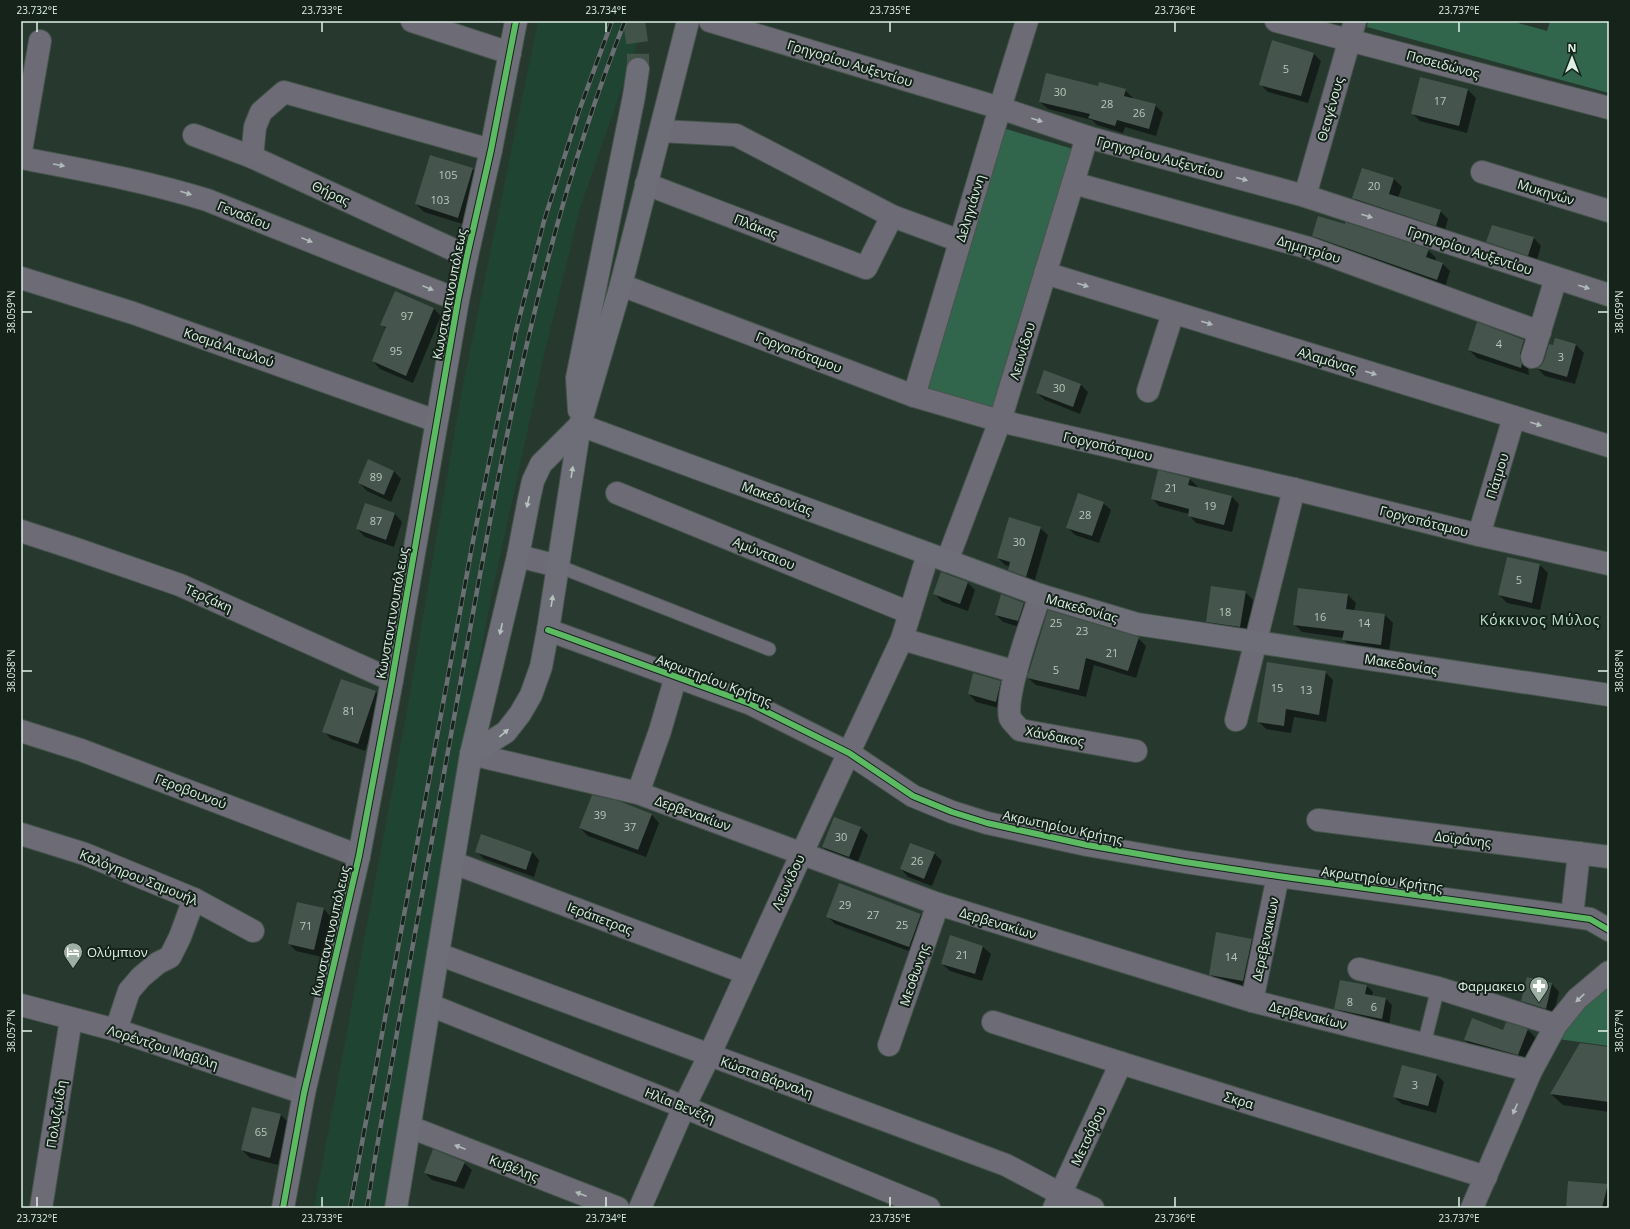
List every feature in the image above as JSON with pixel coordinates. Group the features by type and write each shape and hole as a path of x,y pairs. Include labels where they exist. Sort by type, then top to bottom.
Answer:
{"street":[{"path":"412,21 510,53"},
{"name":"Κωνσταντινουπόλεως","path":"283,1208 304,1093 359,856 392,680 458,300 491,150 516,21"},
{"path":"471,754 506,732 532,695 548,630 580,425 621,285 688,21"},
{"name":"Γρηγορίου Αυξεντίου","path":"710,21 1000,108 1087,137 1305,196 1609,295"},
{"name":"Δεληγιάννη","path":"914,396 1027,21"},
{"name":"Ποσειδώνος","path":"1276,21 1352,30 1609,108"},
{"name":"Θεαγένους","path":"1305,196 1352,30"},
{"path":"21,151 40,41"},
{"path":"398,1208 471,754 518,556 533,481 541,464 580,425 577,378 634,96 638,69"},
{"path":"252,156 255,127 261,112 284,92 491,150"},
{"path":"661,131 736,135 892,216 960,241"},
{"name":"Θήρας","path":"194,135 252,156 467,256"},
{"name":"Λεωνίδου","path":"640,1208 684,1107 902,639 910,613 938,557 1000,421 1087,137"},
{"name":"Γεναδίου","path":"21,158 118,176 166,187 207,200 458,300"},
{"name":"Μυκηνών","path":"1482,172 1609,211"},
{"name":"Δημητρίου","path":"1073,183 1309,248 1540,332"},
{"name":"Πλάκας","path":"646,184 866,268 892,216"},
{"name":"Αλαμάνας","path":"1045,273 1609,446"},
{"name":"Κοσμά Αιτωλού","path":"21,278 133,313 436,421"},
{"path":"1532,357 1556,278"},
{"name":"Γοργοπόταμου","path":"621,285 914,396 1000,421 1294,489 1479,535 1609,564"},
{"path":"1148,391 1173,313"},
{"name":"Πάτμου","path":"1479,535 1514,417"},
{"name":"Μακεδονίας","path":"580,425 1040,595 1137,624 1609,695"},
{"path":"1236,720 1294,489"},
{"name":"Αμύνταιου","path":"617,492 910,613"},
{"name":"Τερζάκη","path":"21,531 180,585 392,680"},
{"path":"518,556 558,566"},
{"name":"Χάνδακος","path":"1040,595 1016,672 1010,704 1010,718 1020,730 1136,751"},
{"name":"Ακρωτηρίου Κρήτης","path":"548,630 751,704 849,753 913,796 952,812 987,823 1087,845 1278,876 1590,919 1609,930"},
{"path":"902,639 1016,672"},
{"path":"638,792 660,731 676,676"},
{"name":"Γεροβουνού","path":"21,731 81,750 359,856"},
{"name":"Δερβενακίων","path":"471,754 638,792 938,904 1252,1001 1531,1071"},
{"name":"Δοϊράνης","path":"1318,820 1609,857"},
{"name":"Καλόγηρου Σαμουήλ","path":"21,834 85,854 194,899 253,931"},
{"path":"1572,916 1579,853"},
{"name":"Ιεράπετρας","path":"454,863 746,973"},
{"name":"Δερεβενακιων","path":"1252,1001 1278,876"},
{"path":"116,1030 129,991 141,977 158,963 170,957 180,937 194,899"},
{"name":"Μεοθωνης","path":"889,1045 938,904"},
{"name":"Κώστα Βάρναλη","path":"438,954 709,1056 1006,1165 1058,1201 1092,1208"},
{"path":"1359,969 1438,988 1556,1025"},
{"path":"1472,1208 1531,1071 1556,1025 1577,999 1609,972"},
{"name":"Λορέντζου Μαβίλη","path":"21,1005 116,1030 304,1093"},
{"name":"Ηλία Βενέζη","path":"430,1005 684,1107 929,1208"},
{"name":"Πολυζωίδη","path":"41,1208 71,1019"},
{"name":"Σκρα","path":"993,1022 1486,1177"},
{"name":"Μετσόβου","path":"1058,1201 1121,1063"},
{"name":"Κυβέλης","path":"410,1127 618,1208"}],"lane":[{"path":"558,566 769,649"},
{"path":"1424,1044 1438,988"}],"shaded area":[{"path":"538,21 645,21 580,208 544,355 492,592 464,743 388,1208 314,1208 406,716 461,395"},
{"path":"1368,21 1511,21 1547,31 1550,21 1609,21 1609,93 1367,27"},
{"path":"1003,128 1073,149 995,410 925,389"},
{"path":"1609,981 1609,1046 1558,1039 1587,1000"}],"building":[{"path":"1272,40 1314,53 1301,96 1259,85"},
{"path":"1046,73 1098,86 1099,82 1126,89 1124,96 1156,104 1149,129 1117,120 1115,126 1088,118 1090,114 1039,102"},
{"path":"1420,77 1468,89 1459,126 1411,114"},
{"path":"430,155 473,168 458,218 415,204"},
{"path":"1362,168 1394,178 1389,194 1441,210 1436,226 1352,198"},
{"path":"1318,216 1345,224 1345,222 1429,249 1426,257 1443,263 1437,280 1312,236"},
{"path":"1492,225 1534,237 1528,256 1486,242"},
{"path":"395,291 434,308 406,376 372,361 386,327 380,325"},
{"path":"1477,322 1524,340 1520,354 1522,364 1521,368 1468,350"},
{"path":"1555,338 1576,344 1567,377 1536,368 1541,366 1549,344 1553,345"},
{"path":"1044,370 1081,384 1073,407 1036,393"},
{"path":"368,459 394,471 384,495 358,483"},
{"path":"1158,470 1190,478 1188,485 1232,496 1224,525 1188,516 1189,509 1151,499"},
{"path":"1078,493 1104,502 1092,536 1066,528"},
{"path":"365,503 395,513 386,540 356,529"},
{"path":"1009,517 1041,527 1026,577 1008,570 1010,562 997,558"},
{"path":"1507,557 1540,564 1532,603 1498,595"},
{"path":"941,572 968,582 960,604 933,594"},
{"path":"1211,586 1246,591 1240,627 1206,622"},
{"path":"1298,588 1348,594 1346,609 1385,614 1381,645 1342,640 1344,631 1293,625"},
{"path":"1001,594 1024,603 1018,621 995,615"},
{"path":"1048,610 1139,637 1128,671 1086,658 1079,690 1027,678"},
{"path":"1267,662 1326,671 1319,715 1286,709 1284,726 1257,722"},
{"path":"973,673 1001,681 996,702 968,694"},
{"path":"341,679 376,691 358,744 322,732"},
{"path":"592,795 619,801 652,814 638,850 579,828"},
{"path":"834,817 861,827 849,857 822,847"},
{"path":"481,834 532,852 526,870 475,852"},
{"path":"910,843 935,852 924,879 900,869"},
{"path":"839,883 921,914 909,947 826,917"},
{"path":"297,902 324,908 314,950 288,944"},
{"path":"1216,932 1252,939 1243,981 1209,975"},
{"path":"950,935 983,946 975,974 941,964"},
{"path":"1527,977 1552,983 1546,1009 1521,1001"},
{"path":"1340,980 1367,985 1365,994 1386,998 1382,1019 1334,1009"},
{"path":"1472,1018 1503,1030 1506,1022 1528,1029 1518,1055 1464,1040"},
{"path":"1580,1043 1609,1047 1609,1102 1550,1094"},
{"path":"1402,1065 1437,1074 1428,1106 1393,1097"},
{"path":"252,1107 281,1114 270,1158 241,1150"},
{"path":"433,1149 465,1162 456,1182 424,1173"},
{"path":"1568,1181 1608,1184 1602,1208 1566,1208"}],"tunnel":[{"path":"634,21 638,49 638,69"}],"railway":[{"path":"350,1208 473,541 516,331 544,221 579,111 612,21"},
{"path":"367,1208 473,610 506,439 545,269 568,186 595,103 625,21"}],"cycle path":[{"path":"283,1208 304,1093 359,856 392,680 458,300 491,150 516,21"},
{"path":"548,630 751,704 849,753 913,796 952,812 987,823 1087,845 1185,862 1590,919 1609,930"}],"place":[{"name":"Ολύμπιον","path":"73,969"},
{"name":"Φαρμακειο","path":"1539,1003"}],"district":[{"name":"Κόκκινος Μύλος","path":"1540,620"}]}
